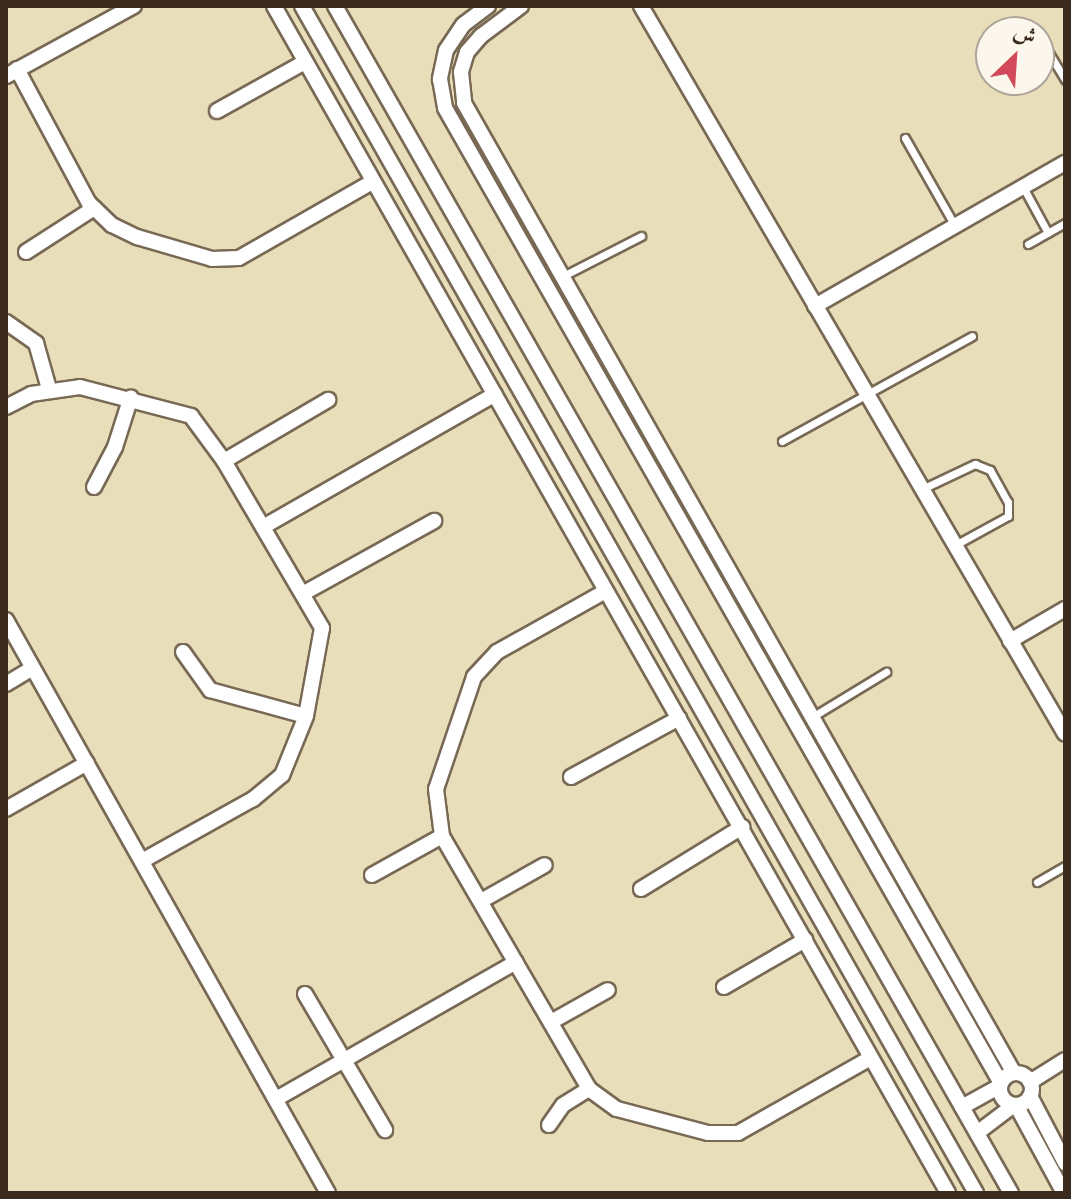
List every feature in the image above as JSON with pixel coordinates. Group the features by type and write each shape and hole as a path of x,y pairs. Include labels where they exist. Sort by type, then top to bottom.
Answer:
{"street":[{"path":"134,6 11,72 94,208 137,237 230,260 255,251 372,182"},
{"path":"274,6 947,1192 968,1179"},
{"path":"302,6 742,775 976,1193"},
{"path":"335,6 1011,1193"},
{"path":"488,6 450,41 440,79 445,108 1000,1085 1003,1099 1015,1105 1064,1193"},
{"path":"521,6 473,43 461,72 464,103 1014,1073 1030,1089 1064,1158"},
{"path":"641,6 1065,734"},
{"path":"217,111 305,62"},
{"path":"815,306 1065,163"},
{"path":"482,174 498,165"},
{"path":"26,252 94,208"},
{"path":"6,322 40,349 49,389"},
{"path":"6,407 49,389 80,387 131,397 191,416 224,461 304,593 323,642 306,716 291,761 270,787 142,861"},
{"path":"263,527 495,394"},
{"path":"94,487 115,447 131,397"},
{"path":"224,461 328,400"},
{"path":"676,519 694,509"},
{"path":"304,593 434,521"},
{"path":"604,592 497,652 474,677 436,789 442,836 589,1089 632,1114 724,1134 763,1122 869,1059"},
{"path":"1010,641 1065,609"},
{"path":"6,620 328,1193"},
{"path":"183,652 210,690 306,716"},
{"path":"6,684 33,668"},
{"path":"571,777 679,718"},
{"path":"6,809 87,763"},
{"path":"719,788 742,775"},
{"path":"641,889 742,827"},
{"path":"372,875 442,836"},
{"path":"481,901 545,865"},
{"path":"724,987 805,940"},
{"path":"276,1099 516,962"},
{"path":"551,1022 608,990"},
{"path":"305,994 385,1130"},
{"path":"977,1133 1015,1105 1065,1060"},
{"path":"962,1107 1014,1073"},
{"path":"549,1125 563,1105 589,1089"}],"lane":[{"path":"905,138 955,226"},
{"path":"1023,187 1048,233"},
{"path":"1028,244 1065,223"},
{"path":"561,277 641,236"},
{"path":"782,441 972,336"},
{"path":"922,489 975,464 990,470 1008,502 1008,516 955,545"},
{"path":"812,717 886,672"},
{"path":"1037,882 1065,866"}]}
